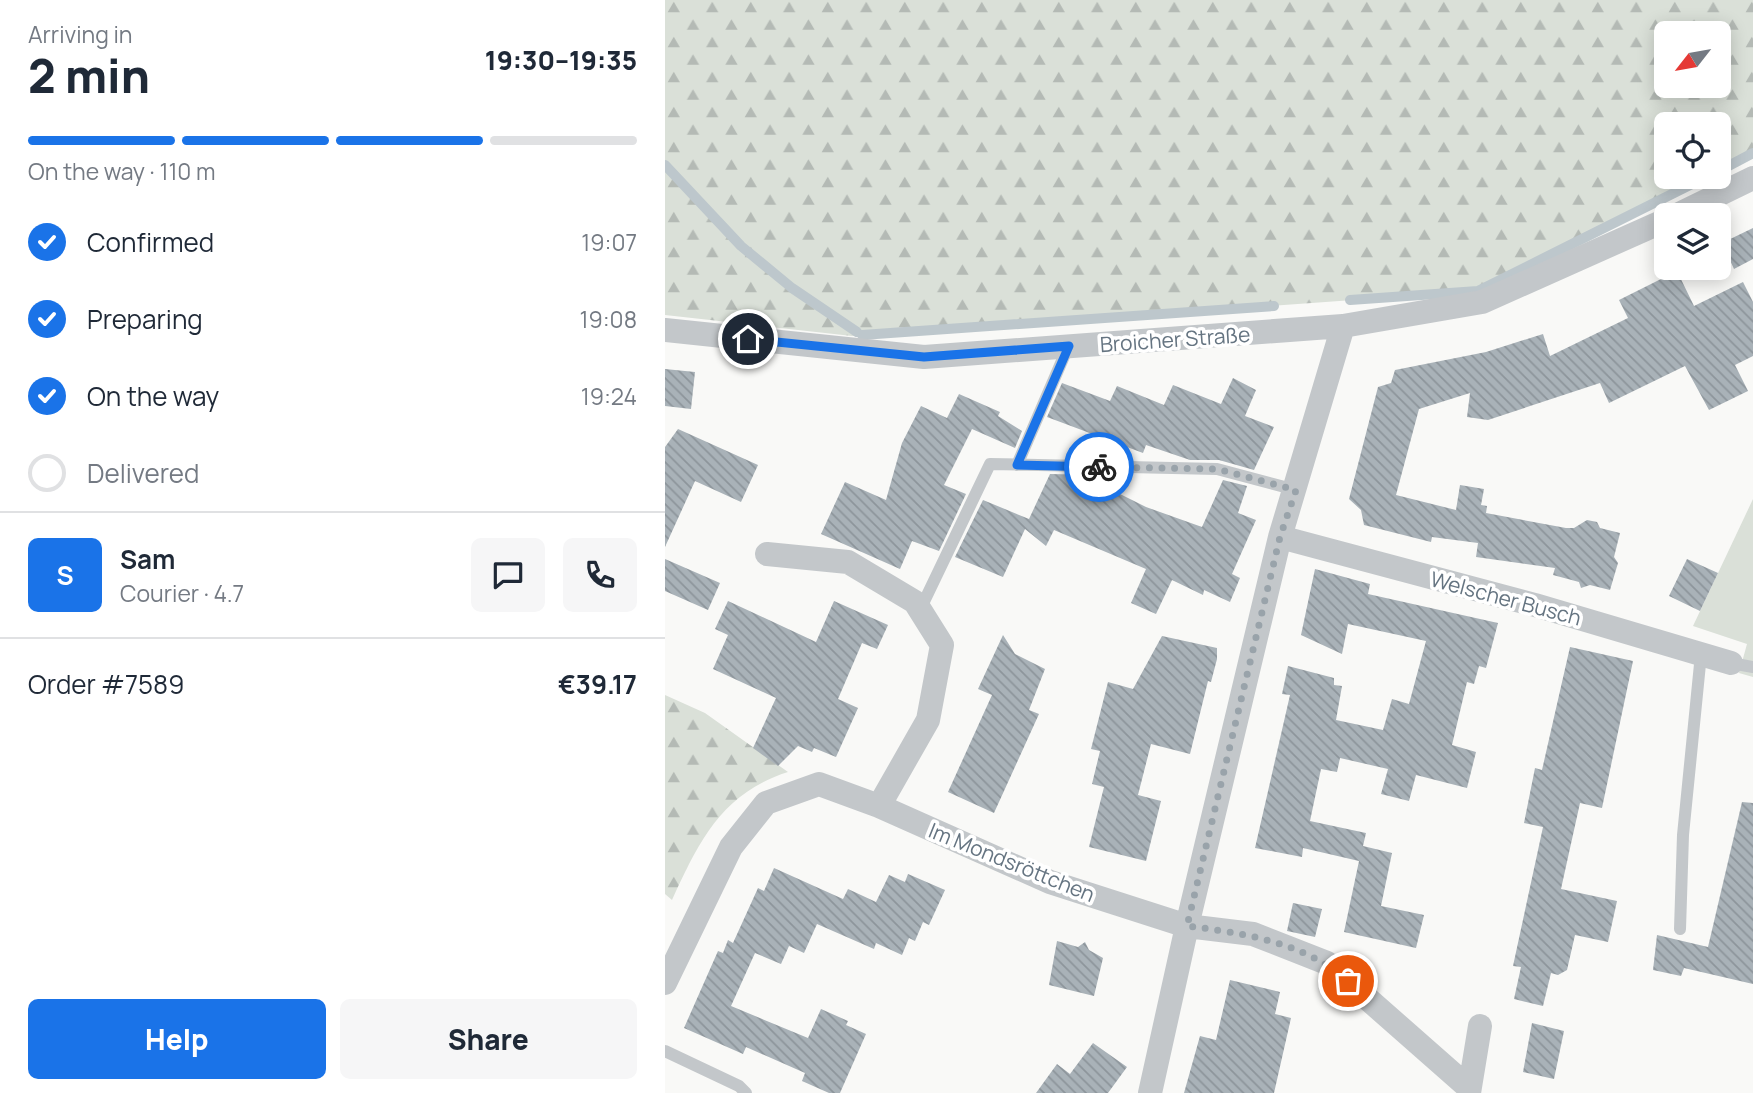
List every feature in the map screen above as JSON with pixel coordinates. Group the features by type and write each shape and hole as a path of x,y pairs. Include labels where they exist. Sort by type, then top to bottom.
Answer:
{"street":[{"path":"1702,203 1753,178"},
{"name":"Broicher Straße","path":"665,330 924,357 1343,326 1482,302 1654,225"},
{"path":"1150,1093 1280,537 1343,326"},
{"name":"Welscher Busch","path":"1280,537 1535,605 1742,665"},
{"path":"767,554 848,562 915,602 942,645 928,720 879,806"},
{"name":"Im Mondsröttchen","path":"665,983 731,847 766,803 819,784 879,806 1049,882 1187,926 1253,934 1327,963 1469,1090"},
{"path":"1469,1090 1480,1026"}],"lane":[{"path":"1017,465 1069,346"},
{"path":"920,610 990,464 1217,469 1296,490"},
{"path":"1680,929 1683,835 1701,654"},
{"path":"665,1051 739,1086 746,1093"}],"green space":[{"path":"665,0 1753,0 1753,153 1731,165 1731,112 1654,112 1654,189 1682,189 1478,291 852,336 665,315"},
{"path":"1753,499 1753,677 1739,673 1747,644 1693,626"},
{"path":"665,695 705,713 788,772 765,781 729,806 703,839 672,900 665,894"}],"building":[{"path":"1753,228 1753,259 1734,269 1731,262 1731,239"},
{"path":"1659,280 1681,280 1694,306 1743,282 1753,302 1753,356 1735,365 1748,391 1709,410 1685,366 1609,403 1600,383 1488,420 1467,417 1470,393 1419,409 1396,495 1456,510 1460,485 1484,489 1481,505 1487,506 1486,513 1566,528 1574,528 1587,520 1597,522 1600,528 1620,533 1614,557 1618,563 1610,590 1590,585 1581,588 1579,582 1553,575 1555,568 1476,557 1478,543 1432,537 1431,542 1364,525 1361,510 1349,499 1378,387 1391,383 1395,370 1486,352 1543,334 1550,356 1628,318 1619,300"},
{"path":"665,369 695,372 691,409 665,406"},
{"path":"1233,378 1256,390 1245,416 1274,427 1254,470 1219,460 1190,460 1146,445 1143,453 1047,417 1062,383 1110,401 1117,386 1164,405 1173,385 1221,404"},
{"path":"959,394 1000,412 998,416 1022,431 1015,448 972,429 944,485 966,494 939,551 912,541 900,569 821,534 845,482 886,500 902,443 921,406 947,418"},
{"path":"678,429 758,465 741,502 695,481 665,547 665,447"},
{"path":"1050,474 1095,475 1105,481 1102,485 1146,507 1202,527 1223,480 1247,486 1238,513 1256,520 1232,574 1240,578 1230,602 1204,590 1203,595 1172,580 1156,614 1131,603 1146,569 1054,530 1046,546 1025,529 1003,577 955,557 983,500 1029,519"},
{"path":"665,559 720,583 708,610 665,591"},
{"path":"1687,559 1718,573 1700,611 1669,596"},
{"path":"1315,569 1370,584 1368,594 1498,623 1486,668 1479,666 1474,684 1467,682 1452,745 1476,752 1467,788 1416,775 1409,801 1381,794 1388,769 1340,758 1337,772 1321,769 1310,821 1366,833 1363,846 1392,853 1381,906 1424,915 1416,948 1344,932 1359,861 1303,848 1302,857 1255,848 1290,695 1282,694 1288,666 1334,678 1334,685 1342,686 1336,720 1383,730 1392,699 1409,704 1426,641 1348,624 1342,654 1301,635"},
{"path":"728,601 816,642 834,601 888,625 877,649 862,643 838,699 858,708 836,757 814,748 812,752 798,746 778,766 753,748 776,698 713,669 728,635 715,629"},
{"path":"1003,635 1015,654 1045,669 1029,710 1039,714 994,813 948,792 992,695 978,689"},
{"path":"1162,636 1217,648 1217,659 1211,682 1208,681 1190,754 1151,744 1138,795 1161,801 1146,861 1089,847 1104,787 1092,784 1100,751 1091,749 1108,682 1133,689"},
{"path":"1570,647 1633,661 1602,808 1580,803 1561,889 1617,901 1608,942 1575,935 1567,970 1558,975 1551,973 1543,1006 1514,999 1521,967 1513,966 1543,827 1524,823 1535,768 1542,770"},
{"path":"1742,802 1753,803 1753,984 1684,968 1681,976 1653,970 1657,935 1708,947"},
{"path":"774,868 843,899 848,889 876,902 889,875 905,882 908,874 945,890 929,925 923,922 915,941 909,938 902,955 876,943 874,949 817,924 804,953 789,946 781,964 755,953 731,1006 808,1038 821,1009 848,1021 846,1025 866,1034 840,1093 829,1093 802,1081 805,1073 746,1047 743,1054 684,1028 718,951 723,953 728,940 733,943 758,888 764,891"},
{"path":"1293,903 1322,909 1315,937 1287,931"},
{"path":"1057,941 1078,947 1085,942 1089,950 1103,958 1094,996 1049,985"},
{"path":"1230,980 1280,992 1275,1014 1291,1018 1274,1093 1184,1093 1200,1036 1216,1040"},
{"path":"1532,1023 1564,1031 1554,1079 1523,1072"},
{"path":"1093,1043 1127,1067 1108,1093 1036,1093 1057,1064 1070,1074"}],"waterway":[{"path":"1731,165 1753,153"},
{"path":"665,165 741,246 792,288 857,332"},
{"path":"1350,300 1478,291 1682,189"},
{"path":"862,335 1274,306"}],"way so far":[{"path":"1099,467 1217,469 1296,490 1280,537 1187,926 1253,934 1327,963 1348,981"}],"route":[{"path":"748,339 924,357 1069,346 1017,465 1099,467"}]}
